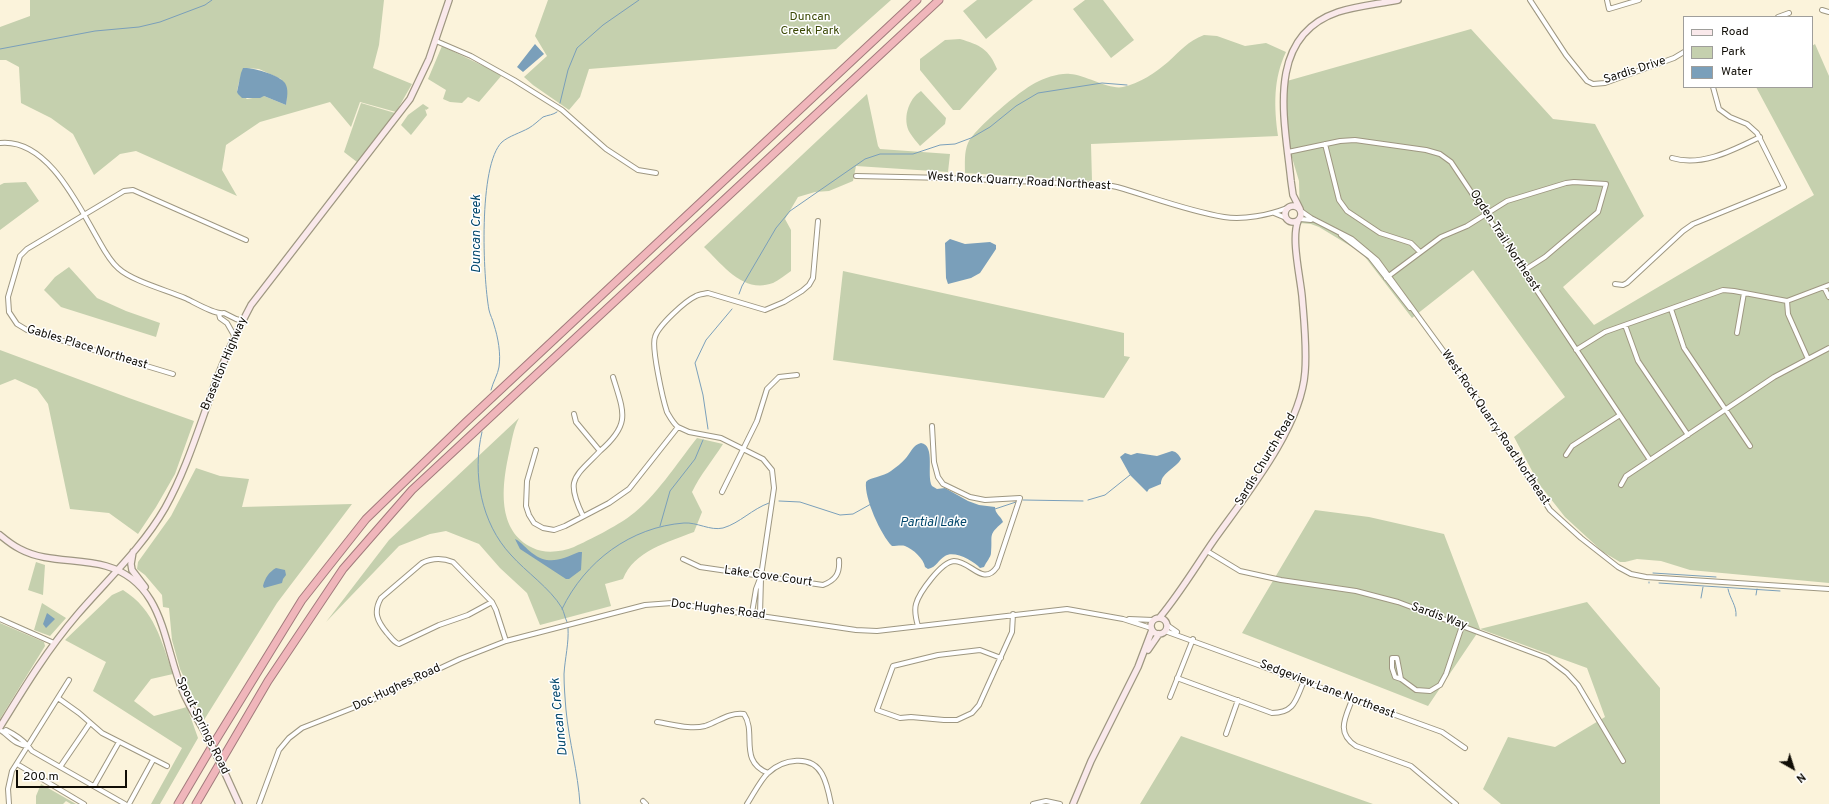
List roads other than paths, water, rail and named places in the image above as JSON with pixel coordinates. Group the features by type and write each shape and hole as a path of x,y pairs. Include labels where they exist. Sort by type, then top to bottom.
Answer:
{"highway":[{"path":"178,804 302,600 366,519 466,422 917,0"},
{"path":"196,804 268,681 343,569 412,490 939,0"}],"street":[{"name":"Braselton Highway","path":"1,730 27,682 54,643 118,570 164,509 181,477 220,370 251,305 403,110 420,81 436,41 449,0"},
{"path":"1293,195 1289,207 1285,213 1287,219 1292,223 1299,220 1300,210 1293,195 1283,93 1285,74 1296,46 1319,21 1338,12 1398,0"},
{"name":"Sardis Drive","path":"1530,0 1566,55 1586,80 1594,84 1605,83 1674,58 1683,53"},
{"path":"1606,0 1609,9 1639,0"},
{"path":"1822,10 1829,12"},
{"path":"1781,16 1790,13"},
{"path":"436,41 471,56 514,80 562,110 606,149 638,170 656,173"},
{"path":"1615,284 1623,285 1627,283 1683,230 1697,222 1784,187 1760,137 1752,127 1719,109 1713,88"},
{"path":"1672,158 1681,160 1708,158 1723,154 1760,137"},
{"name":"Ogden Trail Northeast","path":"1288,152 1325,144 1355,140 1440,154 1451,162 1650,460"},
{"path":"0,143 7,142 29,150 41,158 60,177 118,268 132,277 200,304 219,314 224,313 236,320 243,321"},
{"path":"1325,144 1339,200 1347,211 1380,233 1411,243 1420,252"},
{"name":"West Rock Quarry Road Northeast","path":"856,176 948,178 1107,185 1225,217 1274,213 1289,207"},
{"path":"1388,277 1441,237 1467,226 1507,200 1566,183 1606,184 1598,212 1545,257 1523,271"},
{"name":"Gables Place Northeast","path":"173,374 27,330 17,324 9,312 8,297 20,256 27,249 83,214 124,191 133,190 246,240"},
{"path":"1289,207 1295,206 1300,210"},
{"name":"West Rock Quarry Road Northeast","path":"1300,210 1348,236 1366,248 1466,382 1546,505 1558,518 1581,538 1618,567 1629,573 1646,577 1829,589"},
{"name":"West Rock Quarry Road Northeast","path":"1274,213 1287,219"},
{"name":"Sardis Church Road","path":"1164,623 1176,597 1245,498 1271,457 1296,411 1301,397 1305,371 1302,296 1294,234 1287,219"},
{"name":"West Rock Quarry Road Northeast","path":"1299,220 1316,220"},
{"name":"Sardis Church Road","path":"1294,234 1299,220"},
{"path":"760,614 761,576 774,488 774,477 768,464 721,438 689,432 678,427 667,411 664,400 653,348 654,338 658,330 687,302 701,294 708,293 765,310 784,302 802,291 809,285 813,278 818,221"},
{"path":"1576,350 1605,332 1723,290 1787,301 1827,286 1829,297"},
{"path":"1737,333 1744,293"},
{"path":"1787,301 1788,314 1808,359"},
{"path":"1670,309 1684,348 1750,446"},
{"path":"219,314 220,318 227,323 235,338"},
{"path":"1625,325 1638,361 1688,435"},
{"path":"1621,485 1626,476 1774,377 1829,348"},
{"path":"722,492 761,410 767,389 779,377 797,375"},
{"path":"583,516 574,498 573,485 577,475 614,439 620,428 623,416 622,406 613,377"},
{"path":"574,414 576,422 600,451"},
{"path":"1566,456 1572,446 1620,415"},
{"path":"918,626 915,605 926,584 944,566 952,561 958,562 982,574 989,575 994,572 1020,498 977,499 943,484 938,477 934,462 932,426"},
{"path":"536,450 527,481 526,506 534,523 543,528 554,530 609,504 629,489 678,427"},
{"name":"Spout Springs Road","path":"0,535 20,550 39,556 96,564 118,570 130,577 147,593 160,618 183,693 208,738 239,804"},
{"path":"133,551 131,564 132,570 145,586 147,593"},
{"name":"Sardis Way","path":"1207,551 1240,571 1246,573 1281,580 1356,591 1398,602 1547,658 1567,673 1578,685 1622,761"},
{"path":"492,602 468,615 439,625 399,644 395,643 380,624 376,613 377,606 381,598 422,563 434,559 446,560 453,562 492,602 506,641"},
{"name":"Lake Cove Court","path":"683,559 700,567 823,584 831,582 838,573 839,560"},
{"path":"752,613 756,588 761,576"},
{"name":"Doc Hughes Road","path":"260,804 279,750 289,738 302,728 368,702 460,659 506,641 645,605 672,603 760,614 856,630 877,631 1013,614 1067,609 1123,619 1153,620"},
{"path":"1001,658 980,650 938,655 893,666 877,710 900,718 911,717 957,720 972,713 979,705 1001,658 1012,632 1013,614"},
{"name":"Doc Hughes Road","path":"1123,619 1151,629"},
{"path":"0,620 54,643"},
{"path":"1073,804 1091,761 1138,667 1159,634 1164,623 1153,620 1138,667"},
{"name":"Sedgeview Lane Northeast","path":"1164,623 1186,637 1352,700 1442,732 1465,748"},
{"path":"1401,679 1397,658 1392,658 1392,668 1395,677 1401,679 1416,690 1430,691 1440,685 1446,674 1462,626"},
{"path":"1151,629 1159,634"},
{"path":"1170,697 1193,639"},
{"path":"1177,678 1272,713 1281,713 1294,706 1304,681"},
{"path":"9,804 8,789 10,777 70,680"},
{"path":"58,698 102,733 167,766"},
{"path":"1226,734 1238,700"},
{"path":"1352,700 1344,724 1345,733 1349,741 1356,746 1411,766 1418,770 1456,804"},
{"path":"657,722 692,727 704,726 734,714 744,714 747,719 750,750 753,761 759,768 768,773"},
{"path":"60,767 90,723"},
{"path":"1,730 7,737 22,746 28,746 60,767 124,804"},
{"path":"94,786 119,742"},
{"path":"129,804 153,760"},
{"path":"747,804 768,773 791,760 808,761 820,771 823,775 832,804"},
{"path":"17,764 84,804"},
{"path":"1033,804 1046,800 1060,804"}],"water":[{"path":"535,44 544,54 523,72 517,67"},
{"path":"243,68 266,72 282,80 287,88 286,105 264,96 260,98 242,98 237,92"},
{"path":"950,239 965,244 990,242 996,245 996,249 980,273 971,278 948,284 946,278 945,243"},
{"name":"Partial Lake","path":"921,443 926,445 928,449 930,481 932,486 937,489 945,488 968,501 979,505 995,507 1002,520 1003,522 993,533 991,539 991,555 984,567 980,568 964,557 953,554 945,556 933,567 928,569 925,567 918,555 908,547 892,546 878,525 870,506 866,482 891,471 904,460 914,447"},
{"path":"1172,451 1178,454 1181,459 1177,465 1165,474 1161,484 1149,489 1147,492 1130,475 1120,457 1125,453 1131,455 1137,453 1157,456"},
{"path":"515,539 532,553 544,559 556,560 582,552 581,570 569,579 566,579 520,549"},
{"path":"276,568 285,570 286,575 282,583 264,588 263,586 269,573"},
{"path":"47,613 55,619 46,628 43,624"}],"waterway":[{"path":"0,49 95,31 139,27 160,22 205,5 212,0"},
{"name":"Duncan Creek","path":"560,103 568,70 577,48 603,25 639,0"},
{"path":"739,294 742,286 776,228 790,211 865,159 880,154 913,154 940,145 955,144 971,138 990,127 1016,106 1038,93 1102,83 1127,85"},
{"name":"Duncan Creek","path":"491,390 498,370 500,357 497,335 489,310 485,273 484,223 489,173 494,155 502,142 529,128 543,117 557,112"},
{"path":"708,429 703,395 695,363 706,340 732,309"},
{"name":"Duncan Creek","path":"482,432 478,464 479,481 486,513 492,528 511,555 545,587 557,601 562,608 567,622"},
{"path":"660,526 670,491 695,459 703,440"},
{"path":"1088,500 1105,495 1130,475"},
{"path":"1023,500 1083,501"},
{"path":"779,501 800,502 840,515 853,514 871,504"},
{"path":"995,509 1016,502"},
{"path":"562,609 583,576 597,562 628,539 646,531 684,523 718,529 723,528 735,523 769,503"},
{"path":"1653,573 1716,577"},
{"path":"1659,583 1780,591"},
{"path":"1701,598 1703,587"},
{"path":"1728,589 1736,616"},
{"path":"1756,595 1757,589"},
{"name":"Duncan Creek","path":"568,628 564,674 565,696 567,722 580,804"}],"park label":[{"name":"Duncan Creek Park","path":"810,25"}]}
